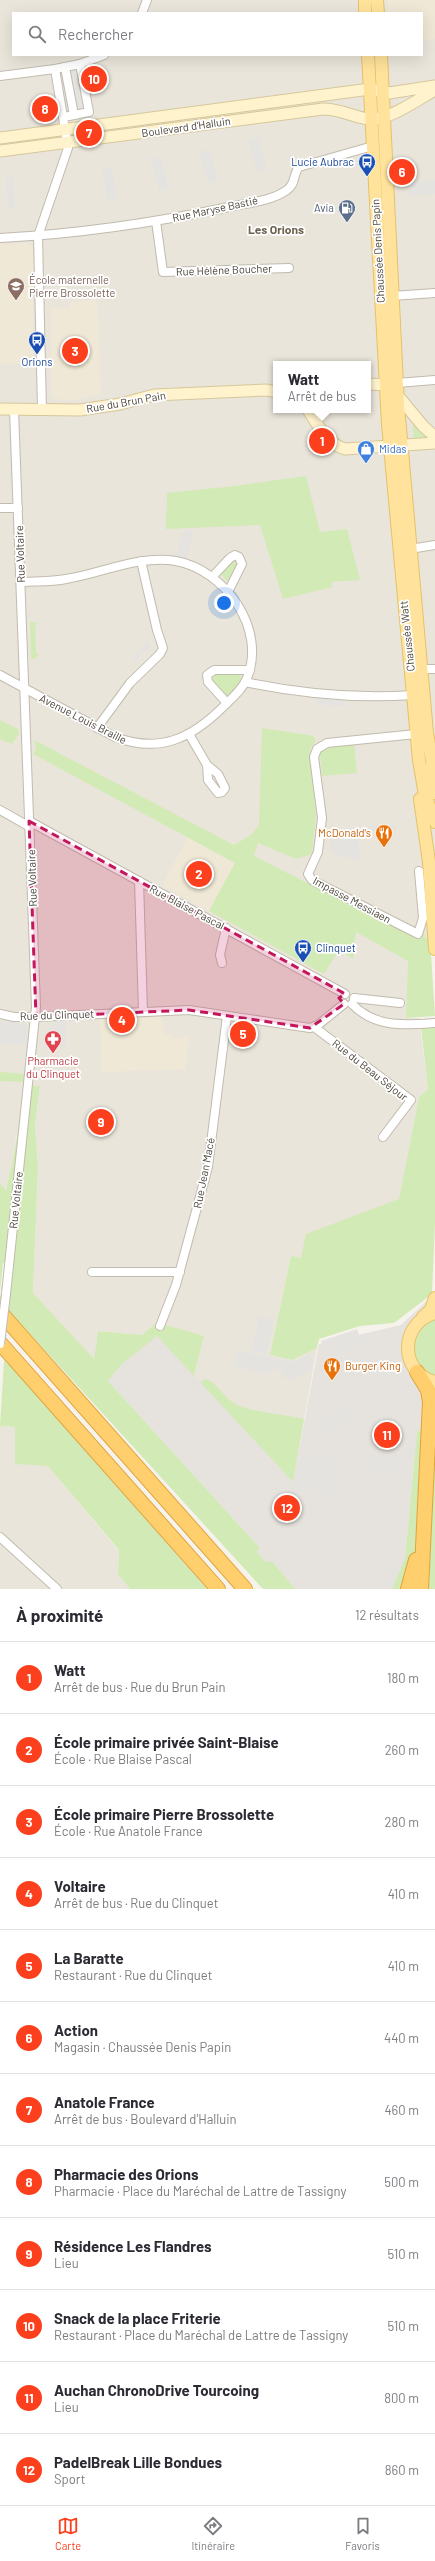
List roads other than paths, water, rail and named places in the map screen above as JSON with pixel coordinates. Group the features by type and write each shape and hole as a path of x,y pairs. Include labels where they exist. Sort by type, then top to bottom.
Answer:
{"highway":[{"path":"0,1312 245,1589"},
{"path":"0,1343 218,1589"},
{"path":"417,1372 429,1396 429,1436 421,1589"},
{"path":"408,1589 416,1562 429,1436"},
{"path":"196,1532 217,1548 256,1589"}],"main road":[{"path":"365,0 365,12"},
{"path":"377,0 378,12"},
{"name":"Chaussée Denis Papin","path":"368,56 373,146 395,397 402,446"},
{"name":"Chaussée Denis Papin","path":"381,56 395,397 389,447"},
{"path":"370,89 383,93 435,86"},
{"name":"Boulevard d'Halluin","path":"0,138 370,89"},
{"path":"372,119 384,117 435,90"},
{"name":"Boulevard d'Halluin","path":"0,151 323,109 338,109 372,119"},
{"path":"371,385 395,397 435,437"},
{"name":"Rue du Brun Pain","path":"0,409 42,410 97,408 159,394 273,390"},
{"path":"310,413 327,438 340,448 357,450 435,443"},
{"name":"Chaussée Watt","path":"402,446 410,549 422,668 422,734 418,760 428,806 435,822"},
{"name":"Chaussée Watt","path":"389,447 413,695 435,793"},
{"name":"Chaussée Watt","path":"422,734 435,777"},
{"path":"418,760 420,794 429,862 435,949"},
{"path":"429,862 435,850"},
{"path":"435,1298 431,1310 410,1333 407,1346 410,1360 417,1372 435,1382"},
{"path":"421,1320 435,1313"}],"street":[{"path":"142,12 147,0"},
{"path":"360,0 365,0"},
{"path":"0,76 55,69 80,64 101,56"},
{"path":"64,117 89,112 80,64"},
{"path":"65,67 74,115"},
{"path":"42,410 38,236 65,160 67,142 55,69"},
{"name":"Rue Maryse Bastié","path":"0,238 38,236 156,221 279,195 292,186 299,167 373,146"},
{"name":"Rue Hélène Boucher","path":"156,221 163,272 289,268"},
{"path":"392,296 435,293"},
{"path":"395,397 435,380"},
{"name":"Rue Voltaire","path":"0,1343 36,1017 14,410"},
{"path":"0,508 18,508"},
{"path":"410,549 435,545"},
{"path":"213,576 230,558 235,555 239,557 242,564 228,592"},
{"path":"97,728 135,677 162,652 163,645 157,630 140,561"},
{"name":"Avenue Louis Braille","path":"0,675 97,728 126,742 146,745 164,744 189,734 226,703 245,682 250,670 251,648 248,629 228,592 213,576 182,562 140,561 66,579 21,582"},
{"path":"422,668 435,669"},
{"path":"226,703 208,682 207,675 214,670 250,670"},
{"path":"245,682 314,695 358,697 413,695"},
{"path":"189,734 207,765"},
{"name":"Impasse Messiaen","path":"419,870 423,918 418,934 312,880 308,874 318,852 322,818 314,757 317,749 327,743 422,734"},
{"name":"Rue Blaise Pascal","path":"0,810 139,881 345,994 351,994 350,1002"},
{"path":"139,881 143,1011"},
{"path":"222,963 220,955 226,928"},
{"path":"350,1002 367,1017 381,1023 435,1023"},
{"path":"314,1027 350,1002 400,1003"},
{"name":"Rue du Clinquet","path":"0,1014 14,1017 36,1017 189,1010 314,1027"},
{"name":"Rue Jean Macé","path":"160,1326 180,1272 208,1167 228,1016"},
{"name":"Rue du Beau Séjour","path":"314,1027 411,1100 384,1136"},
{"path":"92,1272 180,1272"},
{"path":"0,1537 57,1589"}],"place":[{"name":"Snack de la place Friterie","path":"94,79"},
{"name":"Pharmacie des Orions","path":"45,109"},
{"name":"Anatole France","path":"89,133"},
{"name":"Action","path":"402,172"},
{"name":"Lucie Aubrac","path":"367,177"},
{"name":"Avia","path":"347,223"},
{"name":"École maternelle Pierre Brossolette","path":"16,301"},
{"name":"École primaire Pierre Brossolette","path":"75,351"},
{"name":"Orions","path":"37,355"},
{"name":"Watt","path":"322,441"},
{"name":"Midas","path":"366,464"},
{"name":"McDonald's","path":"384,848"},
{"name":"École primaire privée Saint-Blaise","path":"199,874"},
{"name":"Clinquet","path":"303,963"},
{"name":"Voltaire","path":"122,1020"},
{"name":"La Baratte","path":"243,1034"},
{"name":"Pharmacie du Clinquet","path":"53,1054"},
{"name":"Résidence Les Flandres","path":"101,1122"},
{"name":"Burger King","path":"332,1381"},
{"name":"Auchan ChronoDrive Tourcoing","path":"387,1435"},
{"name":"PadelBreak Lille Bondues","path":"287,1508"}],"district":[{"name":"Les Orions","path":"276,230"}]}
